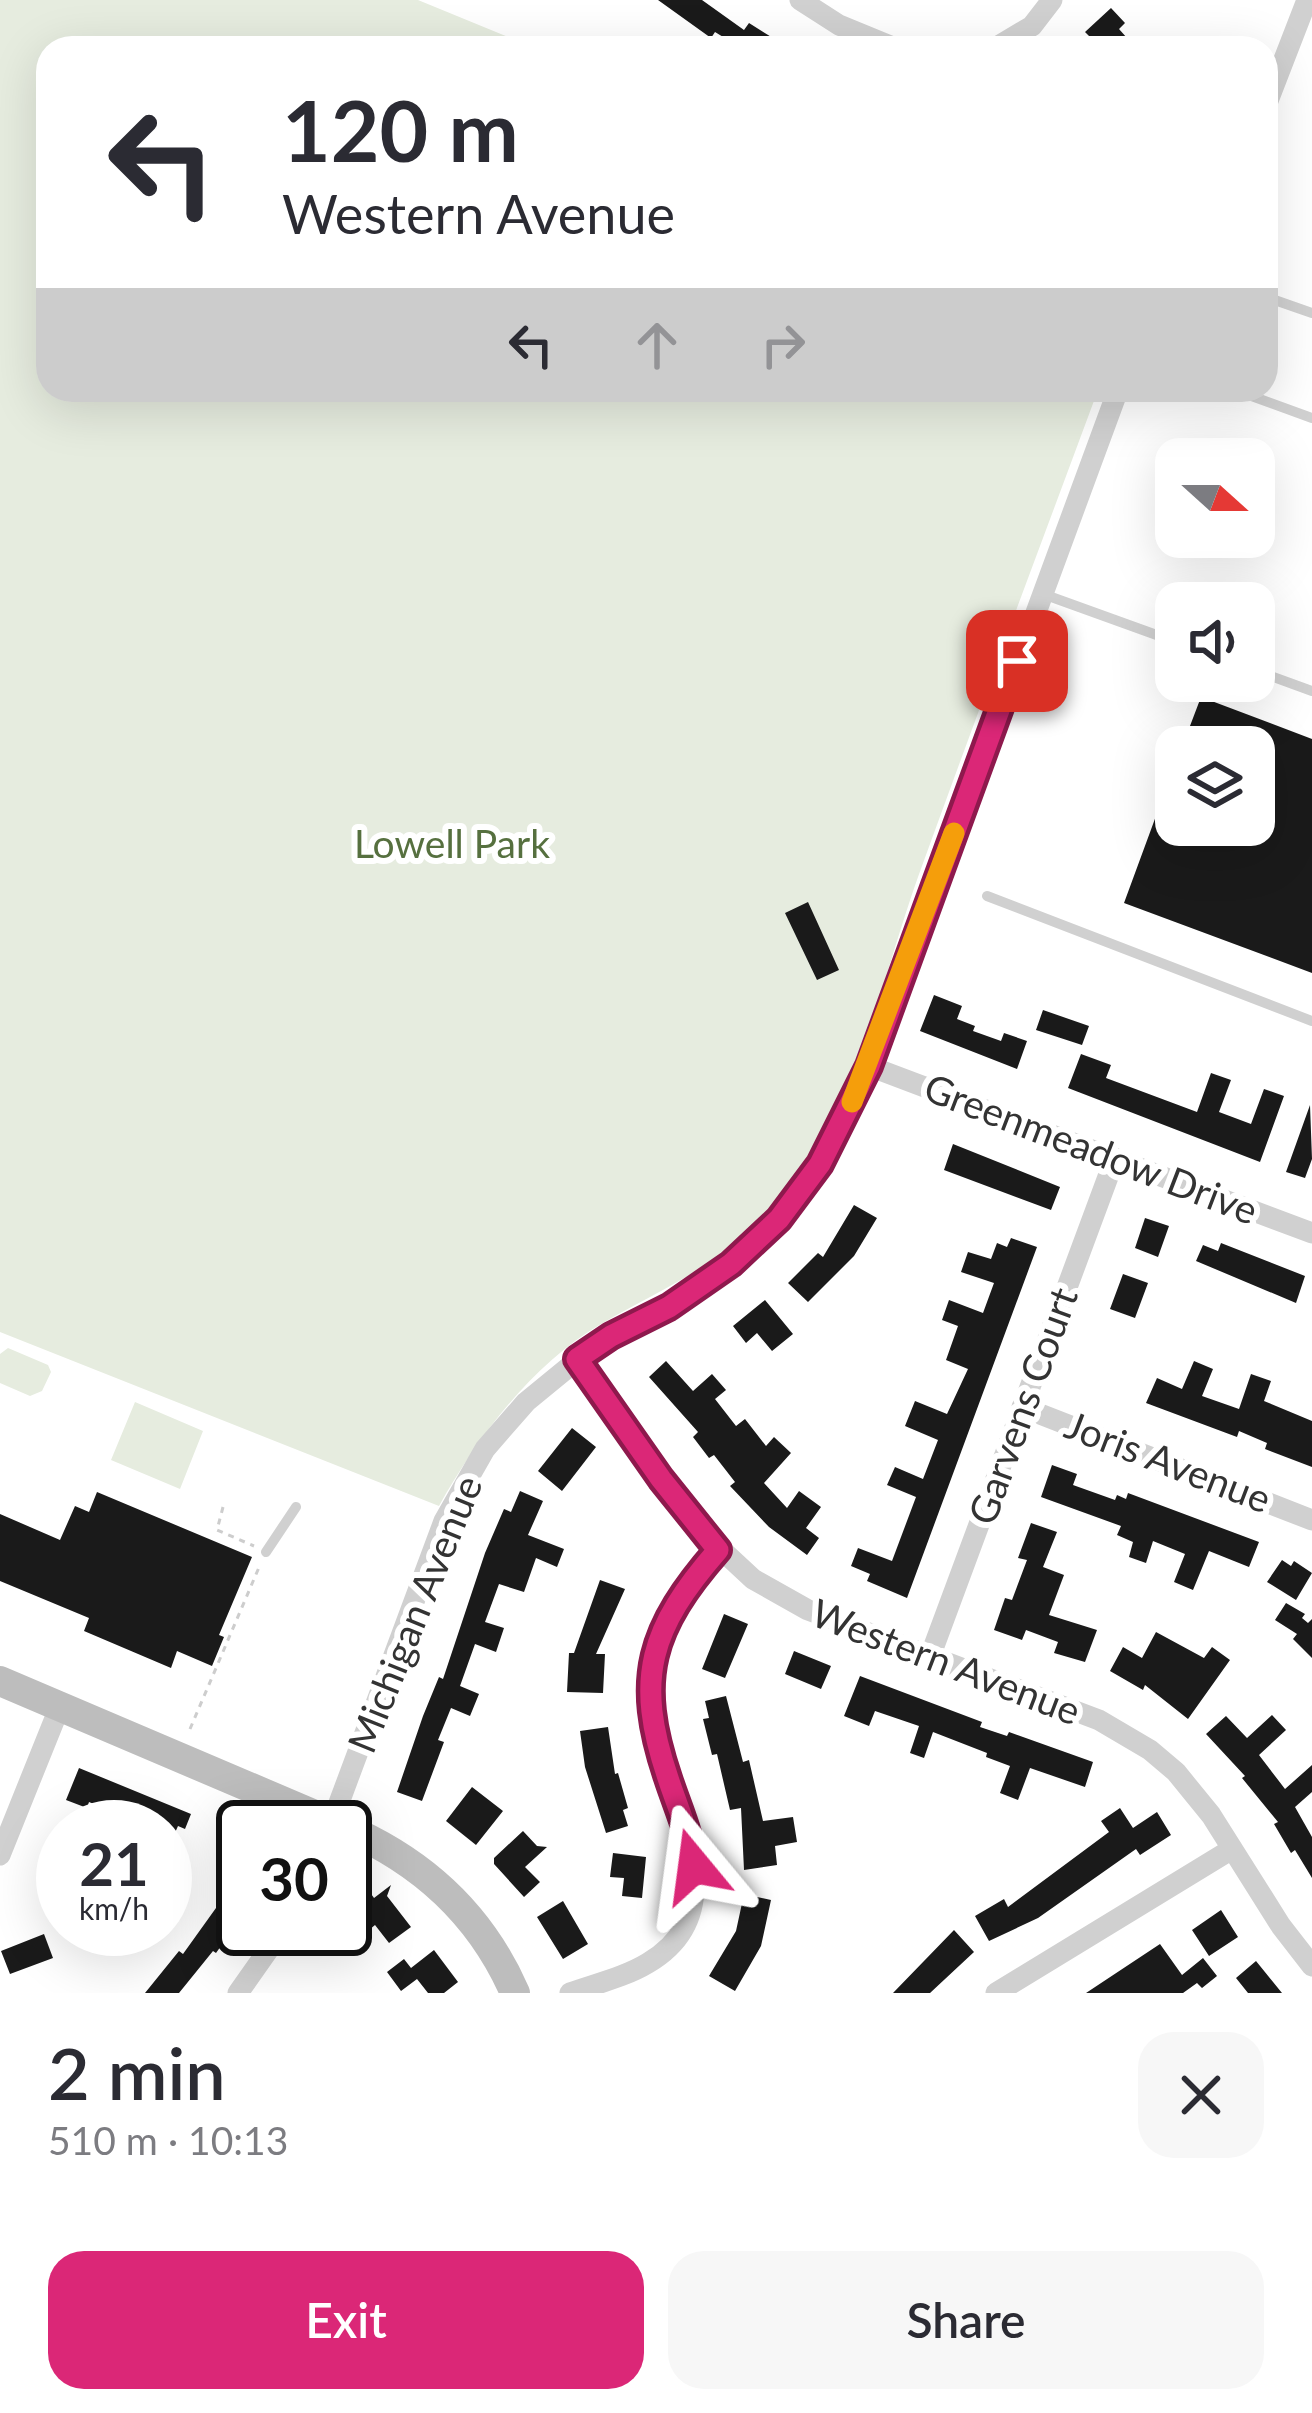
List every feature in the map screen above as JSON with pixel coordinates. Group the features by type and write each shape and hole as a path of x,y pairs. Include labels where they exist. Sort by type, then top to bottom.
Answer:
{"street":[{"path":"800,0 866,36"},
{"path":"1032,36 1052,0"},
{"path":"1278,82 1305,28 1307,0"},
{"name":"Michigan Avenue","path":"346,1800 454,1500 507,1422 577,1359 713,1278 764,1234 820,1164 869,1066 1114,402"},
{"name":"Greenmeadow Drive","path":"869,1066 1312,1233"},
{"name":"Garvens Court","path":"931,1654 1114,1158"},
{"name":"Western Avenue","path":"577,1359 647,1461 718,1550 753,1579 788,1600 1099,1720 1136,1741 1188,1786 1312,1966"},
{"name":"Joris Avenue","path":"1022,1407 1312,1520"},
{"path":"570,1993 649,1963 668,1946 689,1912 693,1853 654,1735 652,1663 673,1606 718,1550"},
{"path":"0,1681 277,1800"},
{"path":"0,1855 60,1706"},
{"path":"372,1841 438,1884 498,1954 515,1993"},
{"path":"996,1993 1232,1849"},
{"path":"238,1993 264,1956"}],"lane":[{"path":"1278,301 1312,314"},
{"path":"1267,402 1312,418"},
{"path":"1042,594 1155,634"},
{"path":"1275,678 1312,692"},
{"path":"987,896 1312,1021"},
{"path":"266,1552 296,1507"}],"path":[{"path":"190,1729 266,1552 217,1530 223,1507"}],"green space":[{"name":"Lowell Park","path":"0,0 418,0 506,36 36,36 36,402 1094,402 918,877 868,1034 818,1147 774,1207 730,1248 601,1324 529,1381 471,1454 439,1506 0,1332"},
{"path":"8,1348 48,1365 51,1372 42,1391 30,1396 0,1383 0,1354"},
{"path":"135,1402 203,1431 180,1489 111,1460"}],"building":[{"path":"658,0 702,0 744,30 749,23 770,36 715,32 708,36"},
{"path":"1111,8 1125,23 1119,29 1125,36 1085,32"},
{"path":"1199,702 1214,702 1312,739 1312,973 1124,903 1155,819 1155,846 1275,846 1275,726 1190,726"},
{"path":"808,902 839,970 817,980 785,913"},
{"path":"934,995 962,1006 957,1019 975,1026 973,1031 1001,1041 1004,1033 1027,1041 1017,1069 920,1031"},
{"path":"1043,1010 1089,1026 1082,1045 1036,1030"},
{"path":"1081,1054 1111,1065 1106,1078 1197,1112 1211,1073 1231,1080 1219,1112 1251,1124 1264,1089 1284,1096 1260,1162 1068,1088"},
{"path":"1310,1105 1312,1159 1305,1178 1286,1172"},
{"path":"953,1144 1060,1187 1051,1210 944,1170"},
{"path":"854,1205 877,1218 854,1256 808,1302 788,1283 818,1253 823,1257"},
{"path":"1145,1218 1169,1226 1158,1257 1135,1248"},
{"path":"1011,1238 1037,1247 907,1598 867,1581 870,1574 851,1566 858,1548 892,1561 916,1497 887,1485 895,1467 923,1479 938,1440 905,1426 915,1401 947,1414 968,1369 946,1360 958,1326 942,1320 949,1300 983,1313 994,1283 961,1272 968,1252 991,1259 997,1243 1007,1247"},
{"path":"1221,1243 1305,1276 1296,1303 1196,1261 1203,1245 1218,1251"},
{"path":"1123,1274 1148,1283 1135,1318 1110,1309"},
{"path":"765,1300 793,1334 772,1351 757,1333 746,1343 733,1326"},
{"path":"666,1361 693,1391 712,1374 726,1390 715,1399 736,1426 745,1419 766,1446 774,1437 791,1453 764,1483 787,1508 799,1491 821,1507 806,1528 819,1538 807,1555 769,1527 730,1486 735,1482 693,1437 698,1432 649,1377"},
{"path":"1194,1361 1213,1369 1202,1396 1239,1409 1251,1374 1271,1381 1264,1401 1312,1421 1312,1467 1265,1449 1267,1443 1239,1431 1237,1437 1146,1403 1157,1378 1182,1389"},
{"path":"572,1428 596,1447 562,1491 538,1471"},
{"path":"1052,1465 1077,1474 1073,1485 1115,1500 1117,1495 1126,1499 1128,1493 1259,1542 1249,1567 1209,1551 1193,1590 1174,1582 1185,1554 1153,1541 1146,1563 1129,1557 1133,1542 1117,1535 1121,1526 1041,1497"},
{"path":"520,1491 543,1501 528,1535 564,1549 557,1567 536,1558 524,1592 499,1584 485,1622 504,1628 496,1652 475,1644 460,1686 479,1694 470,1716 451,1708 422,1801 397,1792 423,1716 439,1677 443,1679 485,1553 504,1509 511,1512"},
{"path":"97,1492 252,1557 219,1635 224,1637 212,1666 177,1651 171,1668 84,1631 89,1618 0,1581 0,1514 60,1540 75,1506 89,1512"},
{"path":"1031,1523 1057,1532 1043,1567 1064,1575 1049,1615 1097,1630 1085,1662 1054,1653 1058,1642 1026,1630 1022,1640 994,1630 1005,1598 1012,1600 1027,1560 1018,1558"},
{"path":"1282,1560 1291,1566 1294,1561 1312,1573 1296,1600 1267,1582"},
{"path":"600,1580 625,1589 596,1654 605,1654 603,1693 567,1692 569,1653 574,1653"},
{"path":"1286,1603 1305,1614 1302,1618 1308,1623 1312,1619 1312,1658 1293,1639 1297,1634 1275,1620"},
{"path":"724,1614 748,1624 725,1678 702,1669"},
{"path":"1156,1632 1204,1658 1212,1647 1230,1660 1188,1719 1145,1685 1143,1690 1110,1671 1123,1647 1142,1658"},
{"path":"794,1651 831,1666 821,1689 785,1674"},
{"path":"860,1676 982,1722 980,1727 1007,1736 1009,1732 1093,1762 1085,1787 1030,1768 1018,1800 1000,1793 1010,1766 986,1757 987,1753 933,1732 924,1758 910,1753 919,1726 875,1711 869,1726 844,1716"},
{"path":"726,1696 743,1762 749,1760 763,1821 793,1817 797,1842 775,1846 777,1865 744,1870 741,1808 730,1810 703,1719 709,1718 705,1701"},
{"path":"1272,1715 1286,1730 1259,1755 1285,1789 1312,1765 1312,1792 1295,1807 1312,1837 1312,1878 1295,1850 1291,1853 1274,1824 1278,1822 1242,1778 1245,1776 1206,1734 1226,1716 1247,1738"},
{"path":"608,1727 628,1826 606,1833 585,1767 580,1731"},
{"path":"79,1768 157,1800 66,1800"},
{"path":"472,1787 503,1811 476,1845 446,1821"},
{"path":"1120,1808 1133,1828 1157,1812 1171,1835 1140,1855 1136,1849 1038,1918 989,1941 975,1916 1004,1899 1008,1907 1109,1832 1101,1821"},
{"path":"523,1831 537,1846 547,1847 525,1867 540,1882 524,1897 494,1864 494,1858"},
{"path":"613,1853 646,1857 642,1898 622,1896 624,1878 610,1877"},
{"path":"391,1885 387,1896 411,1927 389,1943 375,1925 372,1928 374,1898"},
{"path":"744,1894 771,1900 761,1946 735,1991 709,1976 736,1931"},
{"path":"563,1901 588,1944 563,1959 537,1917"},
{"path":"216,1908 216,1953 179,1993 145,1993 175,1956 192,1956 192,1941"},
{"path":"1221,1910 1238,1937 1209,1956 1192,1930"},
{"path":"954,1930 974,1952 930,1993 893,1993"},
{"path":"36,1937 36,1956 53,1958 10,1974 1,1951"},
{"path":"1160,1944 1182,1975 1203,1958 1217,1976 1202,1988 1197,1983 1183,1993 1086,1993"},
{"path":"434,1950 458,1982 444,1993 428,1993 417,1979 401,1991 387,1972 404,1959 411,1968"},
{"path":"1256,1961 1282,1993 1248,1993 1236,1978"}],"slow traffic":[{"path":"852,1102 954,833"}],"route":[{"path":"694,1866 654,1735 650,1682 659,1636 673,1606 718,1550 661,1479 577,1359 669,1307 731,1264 779,1219 820,1164 869,1066 1017,661"}]}
